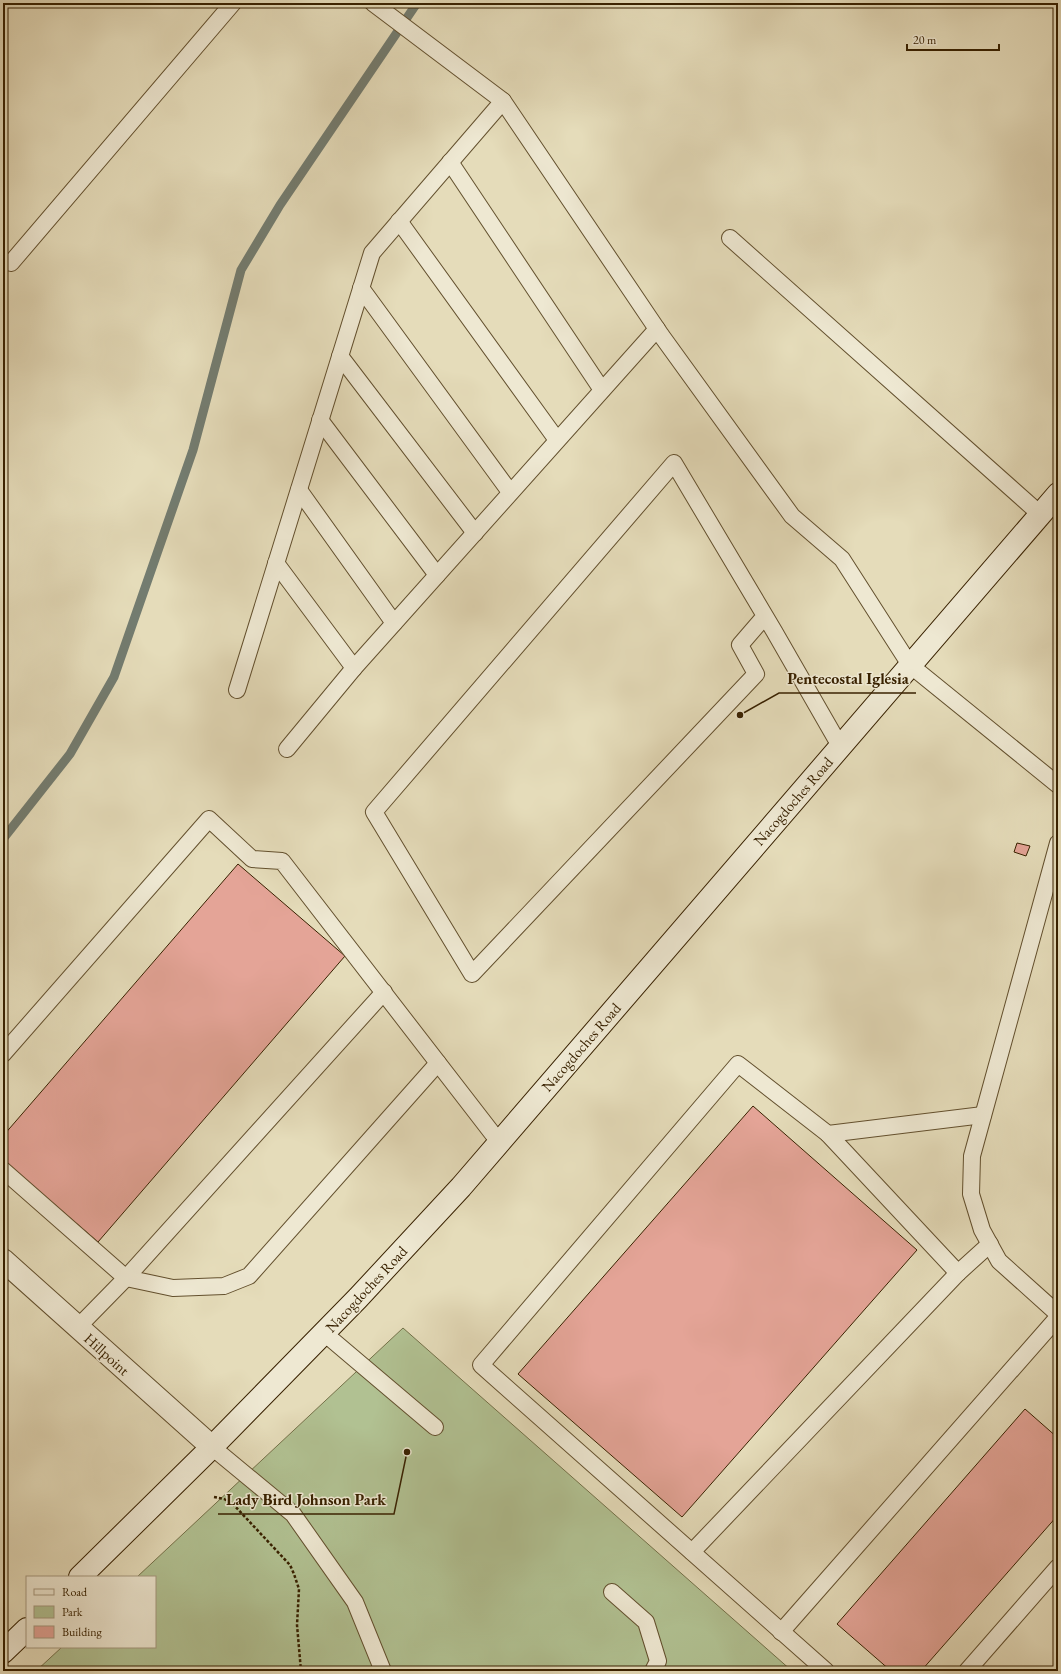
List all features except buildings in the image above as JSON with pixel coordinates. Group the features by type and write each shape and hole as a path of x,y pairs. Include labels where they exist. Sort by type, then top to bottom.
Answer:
{"main road":[{"name":"Nacogdoches Road","path":"81,1576 212,1447 324,1333 461,1187 1058,494"},
{"name":"Hillpoint","path":"3,1260 212,1447"},
{"path":"3,1652 26,1630"}],"lane":[{"path":"11,263 233,3"},
{"path":"373,3 503,102 657,329 792,516 842,559 910,665 1058,785"},
{"path":"237,690 372,253 503,102"},
{"path":"450,162 602,390"},
{"path":"399,221 557,440"},
{"path":"730,238 1040,514"},
{"path":"361,288 510,492"},
{"path":"287,749 354,668 657,329"},
{"path":"340,356 475,533"},
{"path":"320,420 437,575"},
{"path":"765,616 740,645 756,674 472,974 374,812 674,463 765,616 840,746"},
{"path":"299,490 394,624"},
{"path":"276,563 354,668"},
{"path":"3,1054 209,819 252,859 282,861 499,1142"},
{"path":"781,1632 1058,1316 999,1261 982,1230 971,1194 972,1156 1058,843"},
{"path":"78,1327 126,1278 384,992"},
{"path":"3,1170 126,1278 173,1288 224,1286 249,1276 438,1063"},
{"path":"826,1671 481,1365 738,1064 828,1134 958,1273"},
{"path":"828,1134 983,1115"},
{"path":"692,1552 958,1273 990,1244"},
{"path":"324,1333 435,1427"},
{"path":"212,1447 293,1514 355,1602 383,1671"},
{"path":"967,1671 1058,1567"},
{"path":"612,1592 646,1622 658,1661 653,1671"}],"path":[{"path":"214,1497 224,1499 232,1503 290,1565 299,1589 297,1625 301,1671"}],"green space":[{"path":"403,1328 792,1671 36,1671 61,1648 156,1648 156,1576 138,1576"}],"waterway":[{"path":"3,839 70,754 114,677 193,450 241,270 280,205 417,3"}],"place":[{"name":"Pentecostal Iglesia","path":"740,715"},
{"name":"Lady Bird Johnson Park","path":"407,1452"}]}
